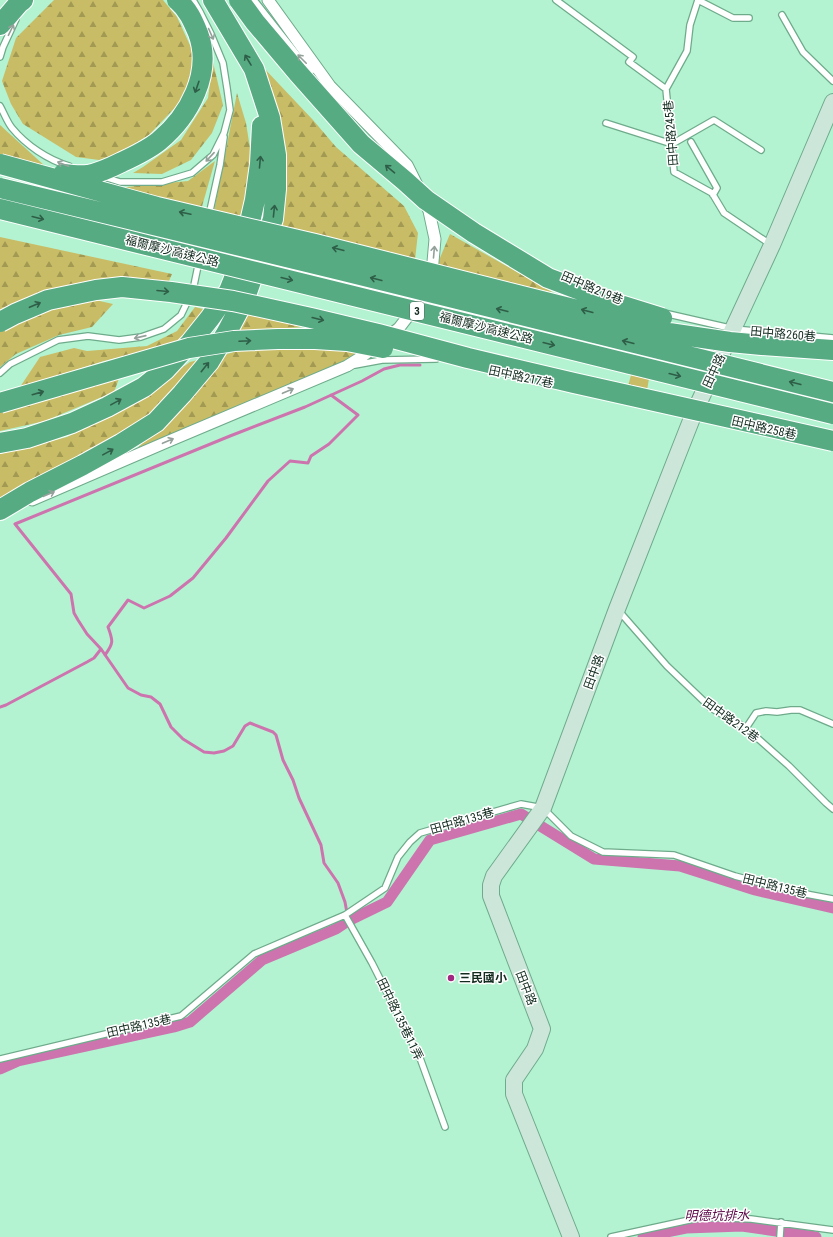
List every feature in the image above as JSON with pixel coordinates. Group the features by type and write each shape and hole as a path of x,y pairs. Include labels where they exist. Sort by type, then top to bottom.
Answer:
{"highway":[{"path":"0,164 65,174 88,175 114,166 138,155 159,141 176,125 188,108 198,86 203,62 201,41 193,20 178,0"},
{"path":"0,512 30,492 121,444 156,422 209,362 245,298 273,219 276,189 276,155 270,118 254,70 213,0"},
{"path":"239,0 255,22 293,67 361,144 426,200 474,233 548,278 617,304 664,319 762,345"},
{"path":"0,24 21,1"},
{"path":"0,443 27,438 72,423 107,407 144,387 165,370 190,343 214,313 229,291 241,260 255,200 260,164 263,96"},
{"path":"0,164 157,207 315,244 669,333 730,342 833,350"},
{"name":"福爾摩沙高速公路","path":"0,188 340,270 833,392"},
{"name":"福爾摩沙高速公路","path":"0,209 833,414"},
{"path":"0,322 48,300 96,290 122,287 232,300 378,334 468,358 833,441"},
{"path":"0,403 189,348 234,341 315,339 347,341 418,355 468,358"}],"street":[{"path":"0,512 47,495 176,438 347,366 363,356 399,328 419,302 433,262 435,239 429,211 407,165 330,86 268,0"},
{"name":"田中路","path":"571,1237 514,1094 514,1080 535,1049 542,1029 491,896 491,885 494,876 536,817 694,412 772,245 833,102"}],"lane":[{"path":"193,0 211,34 223,63 228,88 230,110 224,133 220,166 203,243"},
{"path":"254,0 299,57 330,86"},
{"path":"556,0 633,57 629,62 666,89"},
{"path":"698,0 733,18 749,18"},
{"name":"田中路245巷","path":"698,0 690,25 687,51 666,89 674,172 712,193 724,213 772,245"},
{"path":"0,57 15,22 21,1"},
{"path":"782,15 803,52 833,81"},
{"path":"0,106 11,127 28,144 60,164 120,182 162,182 192,173 213,155 224,133"},
{"path":"606,123 672,144 714,120 761,150"},
{"path":"691,142 717,188 713,195"},
{"path":"459,220 520,253"},
{"path":"0,373 10,364 58,340 88,336 119,340 141,337 164,329 181,315 193,290 201,251"},
{"name":"田中路219巷","path":"568,279 639,308 734,329"},
{"name":"田中路260巷","path":"734,329 833,338"},
{"path":"347,366 382,360 432,358 440,360"},
{"name":"田中路217巷","path":"532,379 694,412"},
{"name":"田中路258巷","path":"694,412 833,444"},
{"name":"田中路212巷","path":"617,609 667,666 711,708 746,728 789,766 833,809"},
{"path":"746,728 756,713 766,711 777,712 800,710 833,724"},
{"name":"田中路135巷","path":"0,1059 181,1016 254,954 345,915 385,888 398,857 410,842 420,833 521,804 536,817 603,852 674,855 735,876 795,892 833,899"},
{"name":"田中路135巷11弄","path":"345,915 420,1058 445,1127"},
{"path":"611,1237 703,1217 752,1219 833,1230"},
{"path":"780,1237 781,1222"}],"green space":[{"path":"54,0 163,0 177,17 195,56 185,97 149,135 119,153 99,160 76,157 23,124 11,104 2,81 16,38"},
{"path":"213,62 223,105 212,133 191,160 162,174 133,173 181,140 208,98"},
{"path":"262,66 313,120 336,147 404,206 418,233 415,260 276,224"},
{"path":"237,93 246,123 254,173 245,219 214,211"},
{"path":"0,125 46,167 0,154"},
{"path":"215,161 201,210 106,189 188,181"},
{"path":"450,234 554,293 437,265"},
{"path":"0,237 172,274 169,281 87,281 0,312"},
{"path":"91,299 113,304 92,327 59,335 16,354 0,367 0,332 30,313"},
{"path":"195,307 207,310 176,343 104,361 20,387 40,357 74,348 87,351 147,346 177,331"},
{"path":"249,313 306,327 235,331"},
{"path":"305,344 359,351 338,365 135,451 224,355 247,348"},
{"path":"198,360 204,361 163,406 110,442 0,505 0,454 67,437 123,410 190,362"},
{"path":"631,375 649,379 647,390 628,386"},
{"path":"120,376 114,392 45,421 0,431 0,410"}],"waterway":[{"path":"347,913 345,902 338,883 324,863 321,845 283,760 276,735 273,732 250,723 245,726 233,746 224,751 214,753 204,752 183,739 171,727 160,704 151,697 141,695 128,688 101,649 87,634 78,620 74,613 71,594 15,524 305,407 362,381 384,369 400,365 420,365"},
{"path":"105,655 112,642 108,627 128,600 144,608 170,596 193,578 226,538 268,481 290,461 308,463 311,456 329,444 358,415 331,395"},
{"path":"0,707 94,658 101,649"},
{"path":"0,1069 18,1061 174,1027 190,1022 262,960 336,929 348,921 387,902 430,840 521,814 594,859 680,866 755,890 833,908"},
{"name":"明德坑排水","path":"643,1237 686,1228 742,1226 816,1237"}],"place":[{"name":"三民國小","path":"451,978"}]}
